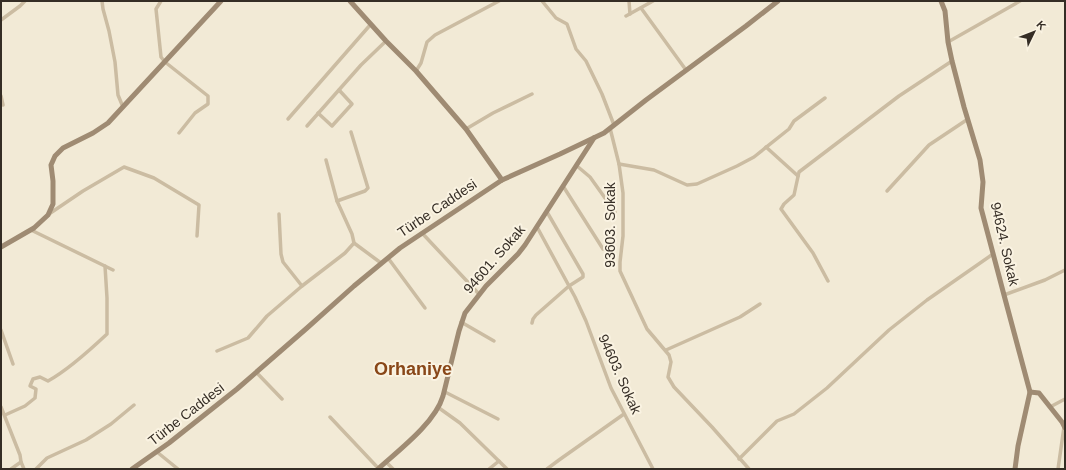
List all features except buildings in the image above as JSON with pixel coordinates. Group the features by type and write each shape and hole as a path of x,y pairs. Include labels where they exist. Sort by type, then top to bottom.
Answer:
{"street":[{"path":"1,20 25,1"},
{"path":"102,1 115,62 118,95 123,107"},
{"path":"161,1 156,9 160,57 208,96 208,104 195,113 179,133"},
{"path":"48,215 53,204 51,165 55,156 63,148 108,123 221,1"},
{"path":"350,1 416,72 466,129 502,180"},
{"path":"416,72 421,63 428,42 435,35 499,1"},
{"name":"93603. Sokak","path":"542,1 556,18 567,24 576,50 586,61 602,94 612,127 619,164 623,201 623,236 620,271 648,329 666,350"},
{"path":"629,1 628,15 653,1"},
{"name":"Türbe Caddesi","path":"132,469 158,452 181,434 256,372 354,286 400,248 502,180 560,154 612,127 778,1"},
{"name":"94624. Sokak","path":"941,1 945,11 948,42 952,61 980,160 983,182 981,208 1030,392 1018,446 1015,469"},
{"path":"948,42 1020,1"},
{"path":"641,8 686,70"},
{"path":"288,119 371,24"},
{"path":"307,126 360,65 386,41"},
{"path":"828,281 813,253 781,209 784,204 794,196 799,172 899,96 952,61"},
{"path":"318,113 332,126 352,104 339,90"},
{"path":"466,129 493,113 532,94"},
{"path":"1,96 3,105"},
{"path":"619,164 654,170 687,185 697,184 754,157 788,129 794,121 825,98"},
{"path":"887,190 929,145 968,119"},
{"path":"337,201 365,191 368,188 351,132"},
{"name":"94601. Sokak","path":"330,417 379,469 420,430 439,408 461,322 465,313 493,278 522,250 595,137"},
{"path":"766,148 798,176"},
{"path":"326,160 337,201 352,234 354,243 381,263"},
{"path":"577,166 590,177 615,212"},
{"path":"1,247 31,230 48,215 82,191 124,167 154,178 199,205 197,236"},
{"path":"563,186 603,249"},
{"path":"532,323 534,317 569,286 582,279 584,276 547,212"},
{"path":"279,214 281,254 283,262 302,286"},
{"name":"94603. Sokak","path":"537,227 586,321 611,388 654,469"},
{"path":"31,230 113,270"},
{"path":"422,233 479,294"},
{"path":"217,351 248,338 267,316 302,286 345,253 354,243"},
{"path":"739,459 777,421 794,414 827,388 889,330 921,304 993,254"},
{"path":"388,258 425,308"},
{"path":"5,415 25,406 35,398 36,389 30,386 33,379 40,377 48,381 58,376 107,334 105,266"},
{"path":"1004,295 1046,280 1065,270"},
{"path":"749,469 674,387 668,377 671,358 666,350 740,317 760,304"},
{"path":"461,322 494,341"},
{"path":"1,330 13,364"},
{"path":"256,372 282,399"},
{"path":"444,392 498,419"},
{"path":"1030,392 1039,393 1065,428 1058,469"},
{"path":"1050,407 1065,399"},
{"path":"36,469 47,458 86,440 111,424 134,405"},
{"path":"1,406 24,469"},
{"path":"439,408 460,423 508,469"},
{"path":"547,469 624,414"},
{"path":"158,452 178,469"},
{"path":"489,469 499,461"},
{"path":"11,469 21,462"},
{"path":"386,462 393,469"}],"district":[{"name":"Orhaniye","path":"413,369"}]}
